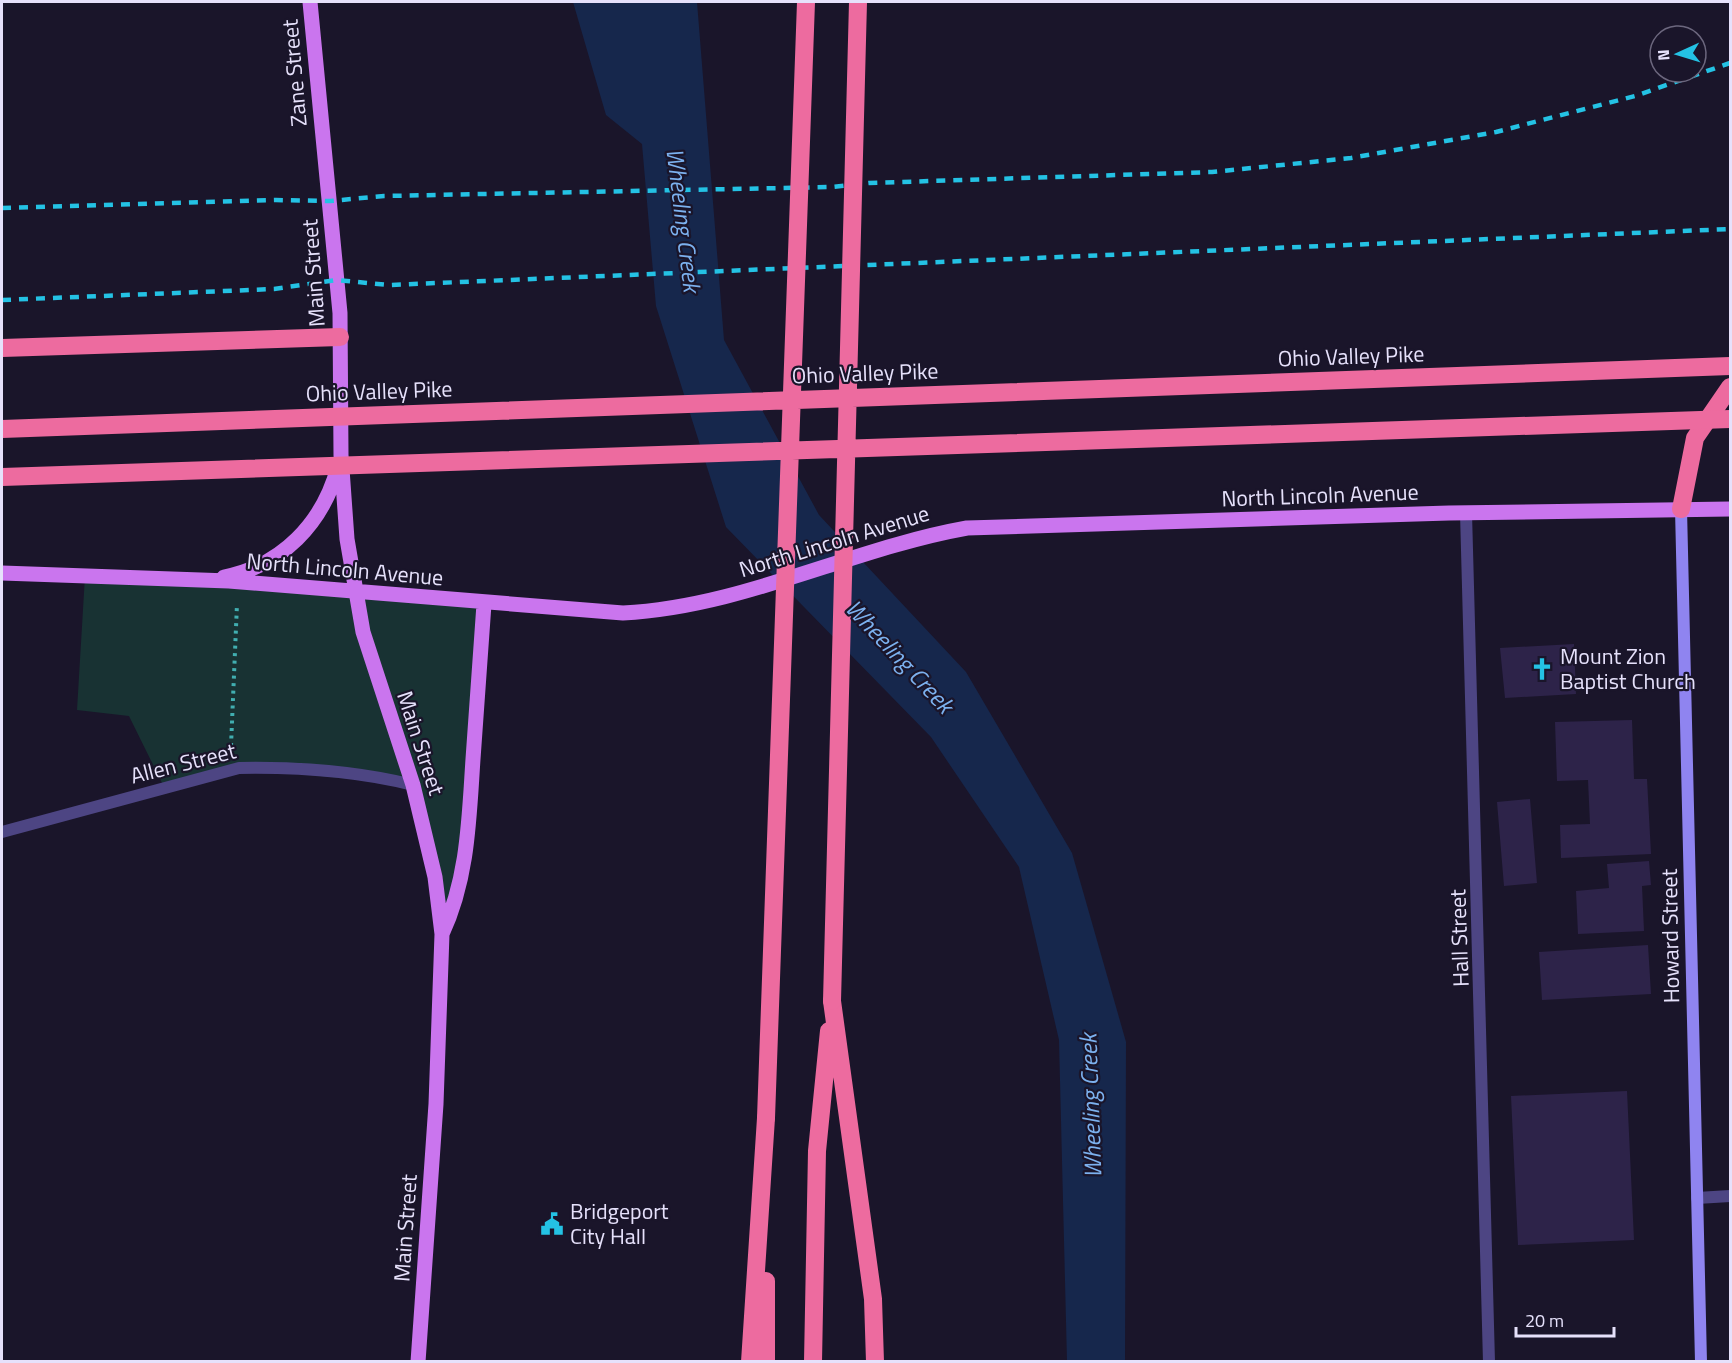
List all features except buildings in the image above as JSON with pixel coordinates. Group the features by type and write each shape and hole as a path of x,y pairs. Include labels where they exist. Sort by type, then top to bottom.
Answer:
{"highway":[{"path":"750,1362 766,1118 806,2"},
{"path":"813,1362 817,1151 832,1001 858,2"},
{"path":"2,348 340,337"},
{"name":"Ohio Valley Pike","path":"2,429 1731,366"},
{"path":"1681,509 1695,438 1731,387"},
{"path":"2,477 1731,419"},
{"path":"832,1001 873,1299 875,1362"},
{"path":"766,1118 766,1362"}],"main road":[{"name":"Zane Street","path":"310,2 322,140"},
{"name":"Main Street","path":"322,140 340,337 342,455 347,539 355,590 375,676 413,785 435,877 442,934 436,1104 418,1362"},
{"path":"208,581 272,560 291,546 318,514 331,489 342,455"},
{"name":"Howard Street","path":"1681,509 1701,1362"},
{"name":"North Lincoln Avenue","path":"2,573 238,582 355,590 484,604 622,613 660,611 699,604 928,535 997,525 1731,509"},
{"path":"442,934 457,898 466,845 484,604"}],"street":[{"name":"Hall Street","path":"1466,513 1489,1362"},
{"name":"Allen Street","path":"2,832 229,771 273,768 376,776 413,785"},
{"path":"1697,1198 1731,1196"}],"path":[{"path":"229,771 238,582"}],"green space":[{"path":"85,576 484,604 469,822 442,934 413,785 239,768 165,789 129,716 77,710"}],"water":[{"name":"Wheeling Creek","path":"573,2 697,2 724,340 819,515 966,672 1072,853 1126,1042 1125,1361 1067,1361 1059,1040 1019,867 931,737 726,527 656,306 642,144 606,115"}],"railway":[{"path":"2,208 276,200 330,201 384,196 832,187 869,183 1212,172 1351,158 1496,132 1635,96 1730,63"},
{"path":"2,300 274,289 336,280 389,285 1730,229"}],"place":[{"name":"Mount Zion Baptist Church","path":"1542,669"},
{"name":"Bridgeport City Hall","path":"552,1224"}]}
